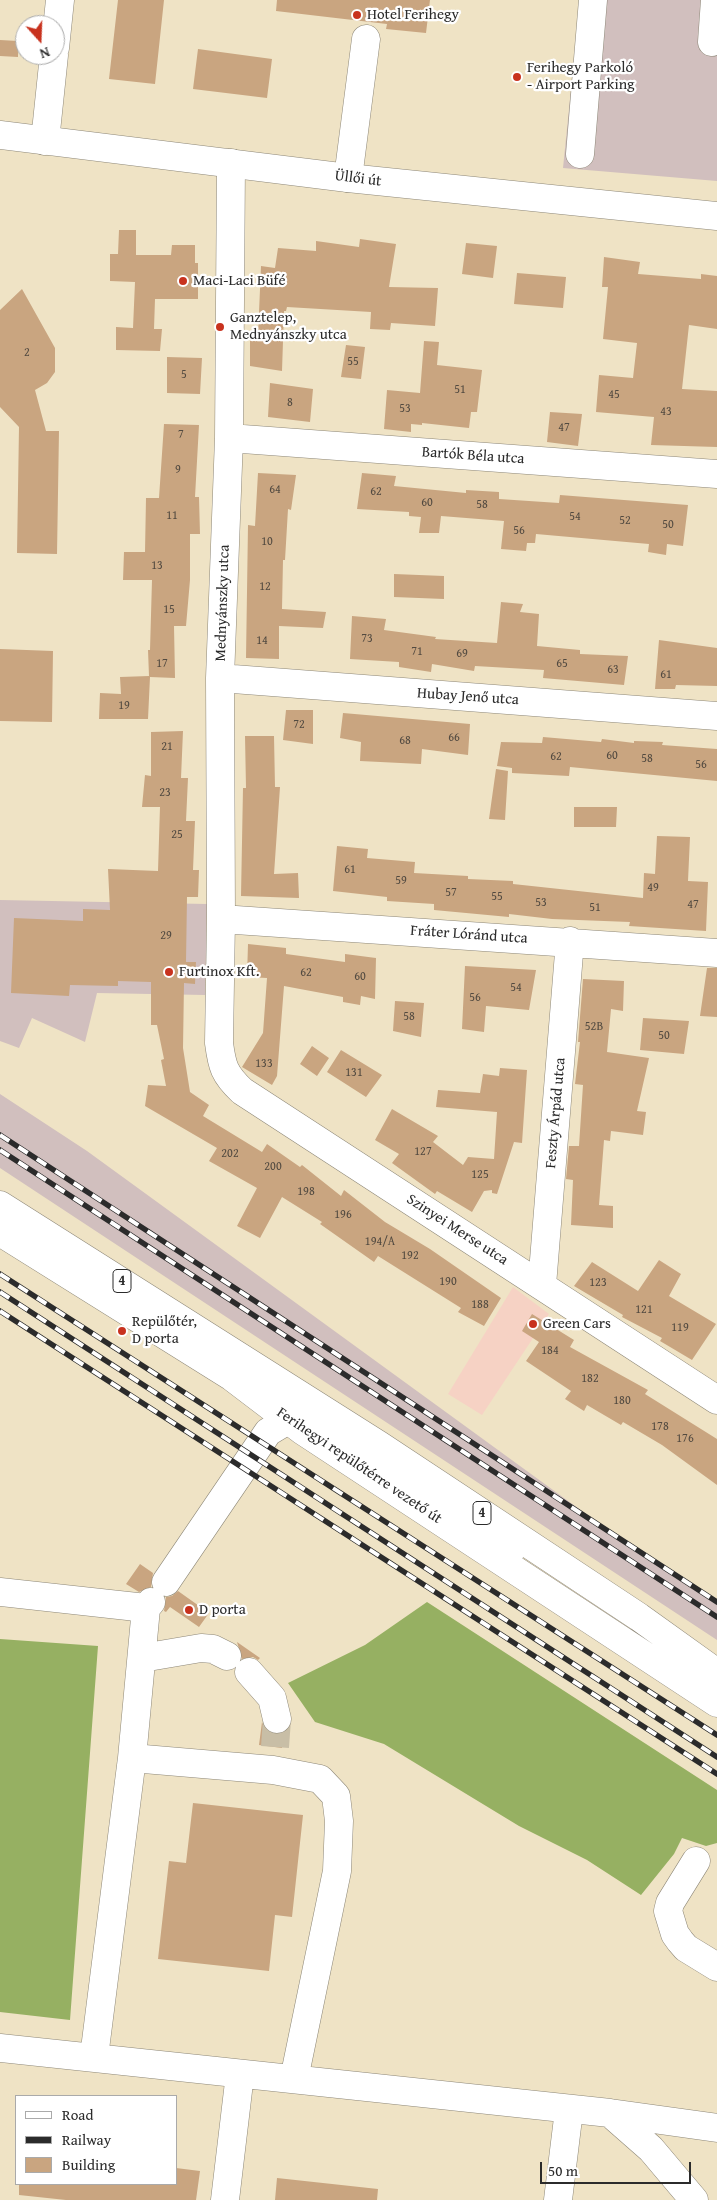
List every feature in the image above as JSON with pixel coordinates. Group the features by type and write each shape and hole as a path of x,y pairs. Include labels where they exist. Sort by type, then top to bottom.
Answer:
{"street":[{"path":"58,15 60,0"},
{"path":"580,154 593,0"},
{"path":"712,42 715,0"},
{"path":"348,178 366,39"},
{"path":"45,141 53,65"},
{"name":"Üllői út","path":"0,135 348,178 717,216"},
{"name":"Mednyánszky utca","path":"219,1043 221,919 220,678 229,438 231,163"},
{"name":"Bartók Béla utca","path":"229,438 717,474"},
{"name":"Hubay Jenő utca","path":"220,678 717,716"},
{"name":"Fráter Lóránd utca","path":"221,919 570,941 717,953"},
{"name":"Feszty Árpád utca","path":"542,1285 570,941"},
{"name":"Szinyei Merse utca","path":"219,1043 222,1063 228,1078 242,1090 717,1400"},
{"name":"Ferihegyi repülőtérre vezető út","path":"0,1205 244,1358 639,1617 717,1673"},
{"name":"Ferihegyi repülőtérre vezető út","path":"0,1232 232,1377 270,1428 717,1704"},
{"path":"158,1330 192,1366 233,1393 258,1413 260,1427 270,1428 307,1417 584,1595 639,1617"},
{"path":"244,1358 270,1428"},
{"path":"94,2058 132,1758 142,1658 154,1598 270,1428"},
{"path":"0,1592 154,1598"},
{"path":"142,1658 201,1648 213,1649 227,1656"},
{"path":"250,1672 272,1698 277,1719"},
{"path":"132,1758 274,1758 320,1779 336,1796 339,1821 337,1871 294,2079"},
{"path":"696,1861 670,1903 668,1911 675,1934 686,1948 717,1967"},
{"path":"1,2055 94,2058 610,2113 717,2128"},
{"path":"225,2200 240,2074"},
{"path":"558,2200 569,2110"},
{"path":"610,2113 651,2149 694,2200"}],"shaded area":[{"path":"580,0 717,0 717,181 563,168"},
{"name":"Furtinox Kft.","path":"0,900 207,904 205,995 97,993 85,1042 32,1018 19,1048 0,1041"},
{"path":"0,1094 87,1151 641,1554 717,1602 717,1640 0,1168"},
{"path":"513,1287 549,1314 482,1415 448,1394"}],"green space":[{"path":"427,1602 717,1790 717,1843 706,1846 682,1838 674,1854 641,1895 587,1860 519,1826 384,1744 315,1722 288,1683 365,1645"},
{"path":"0,1639 98,1646 70,2020 0,2012"}],"building":[{"path":"118,0 164,0 155,84 109,79"},
{"path":"277,0 430,0 426,33 386,29 387,24 276,11"},
{"path":"0,40 15,41 15,57 0,56"},
{"path":"198,49 272,59 267,98 193,89"},
{"path":"119,230 136,230 136,255 171,255 172,245 195,245 195,263 198,263 198,299 155,299 154,329 162,329 160,351 116,350 116,327 133,328 135,282 110,281 110,254 118,254"},
{"path":"360,239 396,244 389,287 438,288 435,326 391,323 390,330 370,329 371,312 287,307 286,311 284,311 282,371 250,366 250,335 258,336 261,266 275,268 278,248 316,251 316,241 359,247"},
{"path":"466,243 497,246 493,278 462,274"},
{"path":"604,257 640,262 638,274 701,279 701,274 717,276 717,329 689,325 682,389 717,391 717,447 651,445 654,417 596,412 599,375 633,378 637,343 603,339 608,287 602,287"},
{"path":"517,273 566,277 563,308 514,304"},
{"path":"22,289 55,348 55,372 47,383 35,390 46,431 59,431 57,554 17,553 19,427 0,407 0,310"},
{"path":"424,341 439,342 437,365 482,370 477,412 471,412 469,428 422,423 422,425 411,424 411,432 384,429 387,390 420,393"},
{"path":"346,345 365,347 361,379 341,377"},
{"path":"167,357 202,358 200,394 167,393"},
{"path":"270,383 313,389 310,422 268,417"},
{"path":"550,412 582,414 578,446 547,442"},
{"path":"164,424 199,425 195,497 199,497 200,534 190,534 190,580 186,626 174,626 175,678 150,677 148,719 99,719 100,693 121,694 120,677 149,676 148,650 150,650 152,580 123,580 124,552 145,552 146,498 159,498"},
{"path":"258,473 296,475 291,510 288,509 285,560 283,560 282,609 326,612 323,628 279,626 279,659 246,658 248,525 255,526"},
{"path":"362,473 396,476 394,486 466,493 466,490 499,492 499,499 559,503 560,495 688,505 683,546 667,544 666,555 648,552 649,544 536,534 535,543 527,543 526,551 501,549 504,521 441,516 439,533 419,533 421,517 409,516 409,512 357,509"},
{"path":"394,574 444,576 444,599 394,597"},
{"path":"501,602 523,604 520,612 539,614 537,646 580,650 580,654 628,656 624,685 543,678 544,670 475,666 474,671 432,664 431,672 399,667 399,662 350,659 352,616 386,619 384,630 436,637 435,639 497,643"},
{"path":"659,640 717,648 717,686 676,685 675,689 655,689"},
{"path":"0,649 53,651 52,722 0,721"},
{"path":"286,710 313,710 313,744 283,740"},
{"path":"343,713 470,724 468,755 422,749 421,764 360,761 361,742 340,738"},
{"path":"183,731 181,778 188,778 186,821 195,821 193,870 199,870 198,897 187,897 186,962 196,962 195,984 184,983 183,1048 190,1092 209,1105 203,1116 262,1152 267,1144 300,1167 302,1165 341,1196 344,1190 385,1222 430,1249 501,1298 484,1326 458,1312 461,1308 378,1256 374,1262 320,1224 322,1222 282,1197 260,1238 237,1226 257,1188 209,1161 217,1148 145,1106 148,1085 166,1086 161,1060 164,1059 157,1025 151,1025 151,982 118,981 118,986 70,985 69,996 11,993 14,918 83,921 83,909 110,910 108,869 158,871 160,807 142,807 145,775 151,776 151,732"},
{"path":"245,736 274,736 275,787 280,787 274,874 298,873 299,898 241,896 243,788 246,788"},
{"path":"543,737 601,742 602,739 634,743 634,741 663,742 662,745 717,749 717,781 570,767 569,776 512,773 512,768 497,766 501,742 542,743"},
{"path":"496,769 508,771 505,820 489,819"},
{"path":"574,807 617,807 616,827 574,827"},
{"path":"657,836 690,837 688,881 708,882 706,931 629,926 630,922 552,919 509,914 509,917 434,910 434,904 387,901 387,897 333,891 337,846 368,849 367,858 415,862 414,873 468,876 468,879 513,881 513,884 643,898 644,873 655,874"},
{"path":"248,944 286,948 286,954 345,962 345,954 376,958 375,999 361,996 360,1005 343,1002 343,997 284,986 277,1076 272,1085 242,1067 263,1033 267,978 247,977"},
{"path":"465,966 536,970 529,1010 486,1006 484,1032 462,1029"},
{"path":"707,968 717,968 717,1017 700,1016"},
{"path":"583,979 624,981 623,1011 611,1009 607,1052 649,1058 637,1111 646,1112 643,1135 611,1131 610,1141 604,1140 599,1205 613,1206 613,1228 571,1225 573,1180 566,1179 569,1146 579,1146 583,1085 575,1084 580,1042 578,1042"},
{"path":"395,1001 424,1003 421,1037 393,1031"},
{"path":"643,1018 689,1021 684,1054 640,1050"},
{"path":"312,1046 329,1058 317,1076 300,1064"},
{"path":"341,1050 382,1075 366,1097 327,1072"},
{"path":"500,1068 527,1070 522,1143 514,1142 497,1194 492,1193 492,1190 484,1191 472,1212 437,1191 435,1194 392,1163 399,1154 375,1140 392,1109 438,1136 433,1142 463,1165 468,1157 494,1159 497,1112 436,1107 438,1090 480,1093 483,1074 499,1076"},
{"path":"659,1260 681,1274 669,1296 716,1324 692,1360 660,1341 662,1338 622,1317 623,1315 574,1286 592,1262 638,1291"},
{"path":"532,1314 574,1340 570,1347 648,1390 645,1394 717,1439 717,1485 662,1445 623,1422 621,1425 587,1405 584,1411 565,1399 571,1391 526,1361 539,1342 522,1331"},
{"path":"140,1564 153,1573 151,1587 139,1592 126,1584"},
{"name":"D porta","path":"178,1591 209,1613 199,1627 170,1607 166,1612 164,1611 166,1597 172,1596"},
{"path":"237,1642 260,1658 258,1660 253,1657 242,1659"},
{"path":"262,1722 265,1729 272,1734 284,1732 282,1748 259,1745"},
{"path":"193,1803 303,1815 292,1917 275,1915 269,1971 158,1959 169,1861 186,1863"},
{"path":"178,2168 200,2171 196,2200 66,2200 19,2195 19,2185 178,2185"},
{"path":"277,2178 378,2189 377,2200 275,2200"}],"tunnel":[{"path":"275,1747 277,1719"}],"railway":[{"path":"0,1135 717,1602"},
{"path":"0,1150 717,1617"},
{"path":"0,1274 717,1735"},
{"path":"0,1292 717,1757"},
{"path":"0,1311 717,1774"}],"place":[{"name":"Hotel Ferihegy","path":"357,15"},
{"name":"Ferihegy Parkoló - Airport Parking","path":"517,77"},
{"name":"Maci-Laci Büfé","path":"183,281"},
{"name":"Ganztelep, Mednyánszky utca","path":"220,327"},
{"name":"Furtinox Kft.","path":"169,972"},
{"name":"Green Cars","path":"533,1324"},
{"name":"Repülőtér, D porta","path":"122,1331"},
{"name":"D porta","path":"189,1610"}]}
